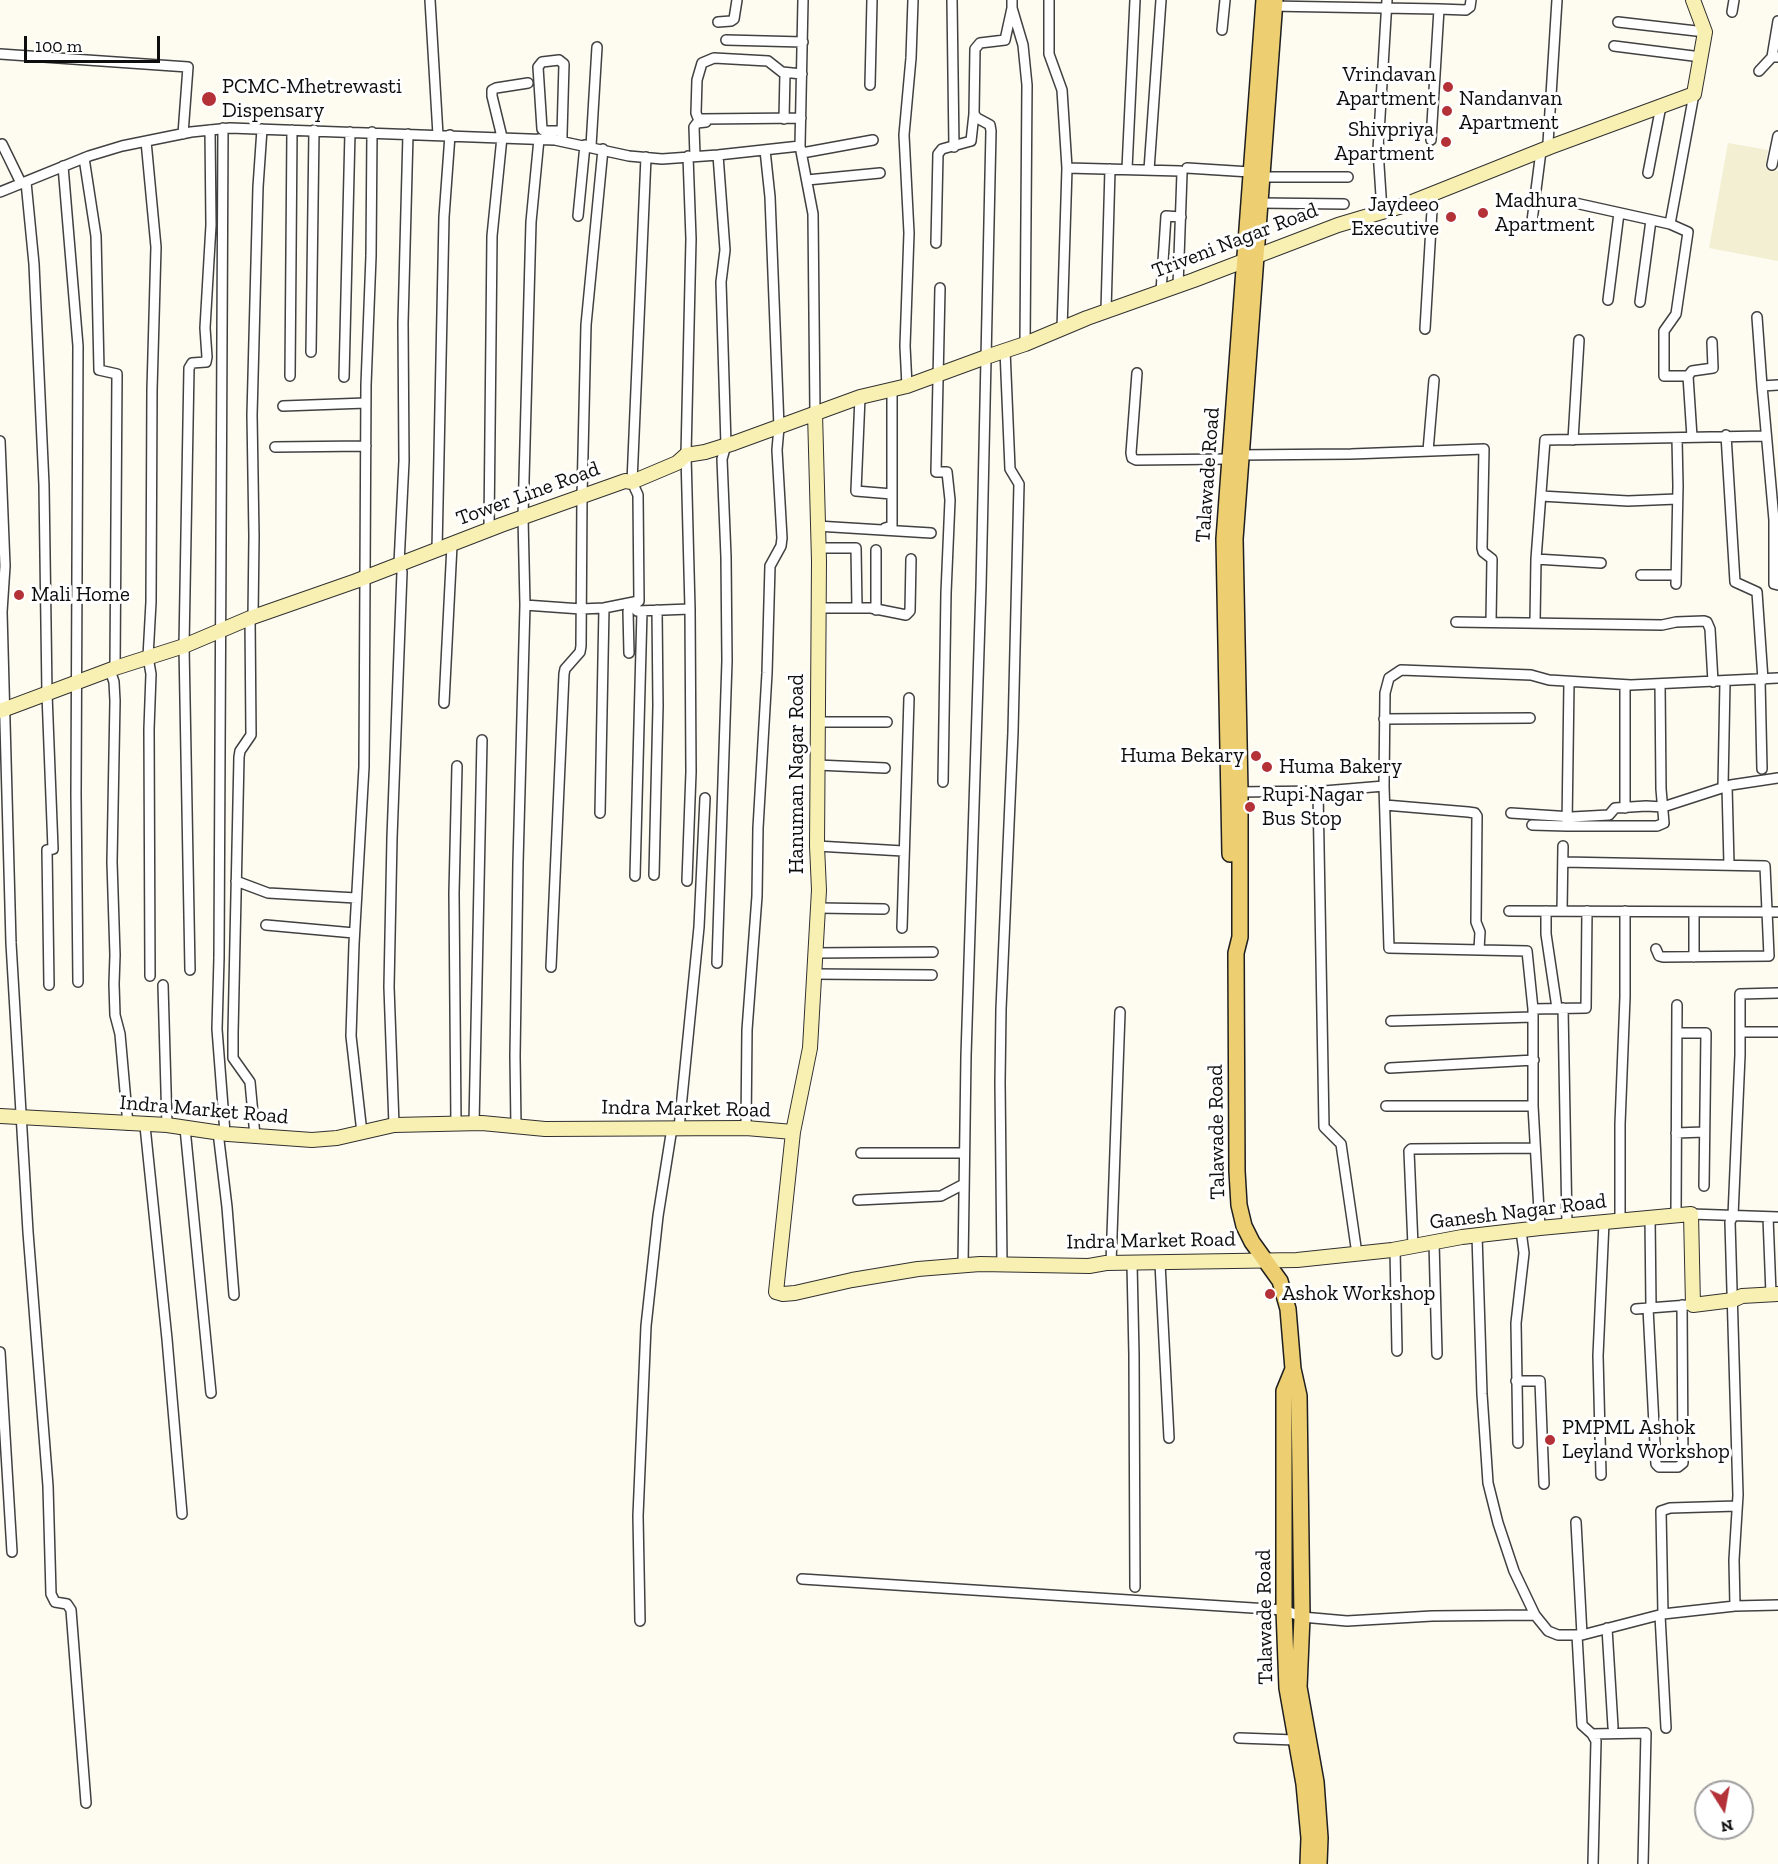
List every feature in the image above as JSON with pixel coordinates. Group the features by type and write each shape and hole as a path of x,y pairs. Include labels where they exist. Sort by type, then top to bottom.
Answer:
{"main road":[{"name":"Talawade Road","path":"1269,3 1234,456 1230,546 1235,792 1232,934 1236,952 1237,1171 1239,1205 1244,1226 1264,1260 1280,1281 1288,1310 1293,1370 1299,1396 1302,1617 1299,1687 1316,1782 1320,1838 1319,1864"},
{"name":"Talawade Road","path":"1250,258 1260,203 1256,174"},
{"name":"Talawade Road","path":"1293,1370 1284,1391 1284,1610 1287,1688 1304,1784 1309,1838 1308,1864"}],"street":[{"path":"430,0 438,135"},
{"path":"718,22 734,19 737,0"},
{"path":"802,0 801,150 813,214 815,414"},
{"path":"870,85 872,0"},
{"path":"907,386 904,346 909,233 904,135 914,0"},
{"path":"952,0 954,147"},
{"path":"1049,0 1049,54 1062,90 1067,168 1066,327"},
{"path":"1127,169 1135,0"},
{"path":"1149,170 1161,0"},
{"path":"1222,30 1225,0"},
{"path":"1269,3 1387,4 1466,10 1470,7 1471,0"},
{"path":"1532,220 1548,143 1557,0"},
{"path":"1670,224 1706,32 1693,0"},
{"path":"1732,12 1734,0"},
{"path":"936,243 938,154 942,149 971,141 974,114 975,49 980,44 1005,40 1012,4"},
{"path":"1012,4 1023,45 1027,85 1025,344"},
{"path":"1382,212 1378,150 1387,4"},
{"path":"1431,140 1439,9"},
{"path":"1759,70 1775,57 1778,21"},
{"path":"1618,22 1706,32"},
{"path":"726,40 803,42"},
{"path":"1614,46 1701,57"},
{"path":"579,216 597,47"},
{"path":"0,54 188,67 183,134"},
{"path":"801,122 784,119 702,120 696,114 698,75 702,63 708,59 768,61 785,73 802,74"},
{"path":"562,136 564,64 560,60 542,62 538,67 542,129 588,146 629,156 662,159 765,150 801,150 873,140"},
{"path":"784,119 785,73"},
{"path":"489,529 492,236 502,137 492,90 528,83"},
{"name":"Triveni Nagar Road","path":"1066,327 1338,225 1382,212 1694,94"},
{"path":"1648,173 1661,106"},
{"path":"963,1265 991,131 990,125 974,114"},
{"path":"687,881 690,609 686,455 691,156 694,127 697,123 801,122"},
{"path":"0,192 84,158 122,146 223,128 539,139 562,136"},
{"path":"223,128 217,1029 221,1133 234,1294"},
{"path":"255,1136 250,1082 233,1058 239,757 240,751 251,735 254,536 252,415 258,187 262,129"},
{"path":"190,970 184,646 189,368 192,363 206,360 205,328 211,225 210,130"},
{"path":"290,375 292,130"},
{"path":"311,352 314,130"},
{"path":"344,377 350,132"},
{"path":"362,1133 351,1036 354,933 364,767 366,403 372,132"},
{"path":"394,1125 388,987 402,572 399,564 404,461 402,353 408,134"},
{"path":"437,550 444,217 450,135"},
{"path":"1772,165 1778,136"},
{"path":"516,1126 518,863 525,605 524,517 531,222 539,139"},
{"path":"146,141 156,247 152,390 151,603 148,657 152,674 149,729 150,976"},
{"path":"2,144 24,183 34,264 39,402 43,446 47,694 53,849 47,850 49,985"},
{"path":"551,967 564,674 565,669 580,652 586,325 603,149"},
{"path":"746,1128 747,1030 753,960 768,673 770,566 782,546 770,196 765,150"},
{"path":"717,963 727,661 722,459 726,445 721,282 725,249 718,155"},
{"path":"635,876 641,606 638,495 632,482 646,157"},
{"path":"84,158 96,236 99,370 117,374 112,669 115,701 112,862 116,955 115,1015 120,1034 128,1125"},
{"path":"63,166 78,346 76,794 78,982"},
{"path":"1067,168 1180,171 1182,173 1179,286"},
{"path":"1187,168 1256,174 1348,177"},
{"path":"1106,311 1110,169"},
{"path":"807,180 880,173"},
{"path":"1425,329 1433,193"},
{"path":"1566,201 1670,224 1688,232 1676,314 1664,331 1664,376 1688,376"},
{"path":"1260,203 1344,204"},
{"path":"1608,300 1619,213"},
{"path":"1161,292 1166,216 1181,217"},
{"path":"1640,302 1651,220"},
{"path":"940,288 936,472 947,472 950,500 943,782"},
{"path":"1757,317 1774,520 1774,584 1778,585"},
{"name":"Tower Line Road","path":"3,710 112,669 184,646 489,529 625,481 632,482 677,463 686,455 705,452 860,398 907,386 1066,327"},
{"path":"1573,440 1579,340"},
{"path":"1692,437 1688,376 1692,371 1713,368 1712,342"},
{"path":"1002,1264 1001,1009 1013,732 1019,484 1010,469 1005,350"},
{"path":"1137,373 1131,453 1132,458 1136,460 1484,449 1482,548 1483,552 1492,559 1491,622"},
{"path":"1428,451 1434,380"},
{"path":"1762,386 1778,385"},
{"path":"883,529 892,526 892,389"},
{"path":"860,398 856,491 892,494"},
{"path":"283,406 366,403"},
{"name":"Hanuman Nagar Road","path":"793,1132 810,1048 818,908 818,548 815,414"},
{"path":"1726,435 1735,582 1756,592 1761,680 1762,769"},
{"path":"1534,622 1536,559 1545,440 1766,436"},
{"path":"1641,575 1676,580 1677,438"},
{"path":"0,441 5,566 2,612 3,710 11,943 28,1232 48,1486 51,1594 55,1602 67,1604 71,1610 86,1803"},
{"path":"275,447 366,446"},
{"path":"1541,495 1628,501 1677,499"},
{"path":"817,525 931,533"},
{"path":"444,703 452,545"},
{"path":"818,548 856,548 857,608"},
{"path":"876,550 876,610"},
{"path":"818,608 857,608 909,614 911,559"},
{"path":"1536,559 1601,563"},
{"path":"525,605 581,609 641,606 657,610 690,609"},
{"path":"629,653 628,611 641,606"},
{"path":"600,813 604,608"},
{"path":"654,875 658,706 657,610"},
{"path":"1456,622 1662,625 1676,622 1707,622 1710,629 1713,682"},
{"path":"1540,1228 1533,1106 1533,1013 1527,951 1389,948 1384,719 1385,693 1389,678 1401,670 1531,675 1549,680 1625,685 1778,678"},
{"path":"1566,821 1569,682"},
{"path":"1725,682 1725,787 1729,865"},
{"path":"1511,813 1566,821 1662,825 1664,807 1661,789 1660,684"},
{"path":"1624,807 1625,685"},
{"path":"902,928 909,698"},
{"path":"1384,719 1530,718"},
{"path":"817,722 887,722"},
{"path":"474,1124 482,740"},
{"path":"817,765 885,768"},
{"path":"456,1124 454,893 458,766"},
{"path":"1532,825 1609,815 1615,808 1664,807 1725,787 1778,778"},
{"path":"1235,792 1318,791 1384,786"},
{"path":"1318,791 1324,1126 1341,1144 1357,1254"},
{"path":"640,1621 638,1516 646,1326 658,1216 676,1128 699,927 705,798"},
{"path":"1385,805 1468,812 1475,813 1477,816 1476,922 1479,932 1479,950"},
{"path":"817,846 903,851"},
{"path":"1562,910 1563,846"},
{"path":"1563,862 1765,866 1773,912 1769,956 1659,956 1656,949"},
{"path":"236,881 268,894 356,898"},
{"path":"818,908 884,909"},
{"path":"1509,911 1773,912"},
{"path":"1546,911 1546,934 1560,1008 1567,1225"},
{"path":"1391,1021 1586,1008 1587,911"},
{"path":"1620,1220 1625,911"},
{"path":"1694,912 1694,957"},
{"path":"266,925 354,933"},
{"path":"815,953 933,952"},
{"path":"814,974 932,975"},
{"path":"163,985 167,1125"},
{"path":"1735,1606 1734,1560 1737,1506 1731,1228 1740,994 1778,993"},
{"path":"1676,1215 1677,1005"},
{"path":"1111,1263 1120,1012"},
{"path":"1740,1032 1778,1032"},
{"path":"1677,1033 1706,1033 1704,1186"},
{"path":"1390,1068 1534,1060"},
{"path":"1386,1106 1533,1106"},
{"name":"Indra Market Road","path":"0,1116 146,1126 167,1125 221,1133 312,1140 362,1133 394,1125 474,1124 545,1129 746,1128 793,1132 776,1292 783,1294 918,1269 963,1265 1033,1263 1089,1266 1111,1263 1264,1260"},
{"path":"146,1126 182,1514"},
{"path":"185,1128 211,1393"},
{"path":"1677,1133 1704,1132"},
{"path":"1413,1246 1409,1151 1411,1149 1535,1148"},
{"path":"861,1153 964,1153"},
{"path":"858,1200 941,1196 964,1184"},
{"path":"1650,1218 1650,1308 1656,1464 1659,1467 1678,1467 1683,1462 1691,1214"},
{"name":"Ganesh Nagar Road","path":"1264,1260 1297,1260 1357,1254 1540,1228 1676,1215 1773,1217"},
{"path":"1636,1309 1774,1294 1773,1217"},
{"path":"1601,1475 1598,1356 1604,1222"},
{"path":"1518,1443 1516,1323 1524,1253 1521,1231"},
{"path":"1477,1236 1482,1394 1488,1483 1514,1571 1535,1614 1548,1631 1558,1635 1579,1635 1662,1614 1735,1606 1778,1605"},
{"path":"1434,1242 1437,1354"},
{"path":"1395,1249 1397,1351"},
{"path":"1160,1263 1169,1438"},
{"path":"1132,1264 1135,1587"},
{"path":"0,1352 12,1552"},
{"path":"1516,1381 1540,1381 1544,1484"},
{"path":"1666,1728 1661,1511 1670,1508 1737,1506"},
{"path":"1576,1522 1582,1725 1596,1741 1593,1864"},
{"path":"801,1579 1284,1610 1302,1617 1347,1621 1432,1616 1535,1614"},
{"path":"1607,1628 1613,1727"},
{"path":"1592,1734 1647,1733 1643,1864"},
{"path":"1239,1738 1295,1740"}],"shaded area":[{"path":"1728,143 1768,150 1765,168 1778,171 1778,261 1709,248"}],"place":[{"name":"Vrindavan Apartment","path":"1448,87"},
{"name":"PCMC-Mhetrewasti Dispensary","path":"209,99"},
{"name":"Nandanvan Apartment","path":"1447,111"},
{"name":"Shivpriya Apartment","path":"1446,142"},
{"name":"Madhura Apartment","path":"1483,213"},
{"name":"Jaydeeo Executive","path":"1451,217"},
{"name":"Mali Home","path":"19,595"},
{"name":"Huma Bekary","path":"1256,756"},
{"name":"Huma Bakery","path":"1267,767"},
{"name":"Rupi Nagar Bus Stop","path":"1250,807"},
{"name":"Ashok Workshop","path":"1270,1294"},
{"name":"PMPML Ashok Leyland Workshop","path":"1550,1440"}]}
